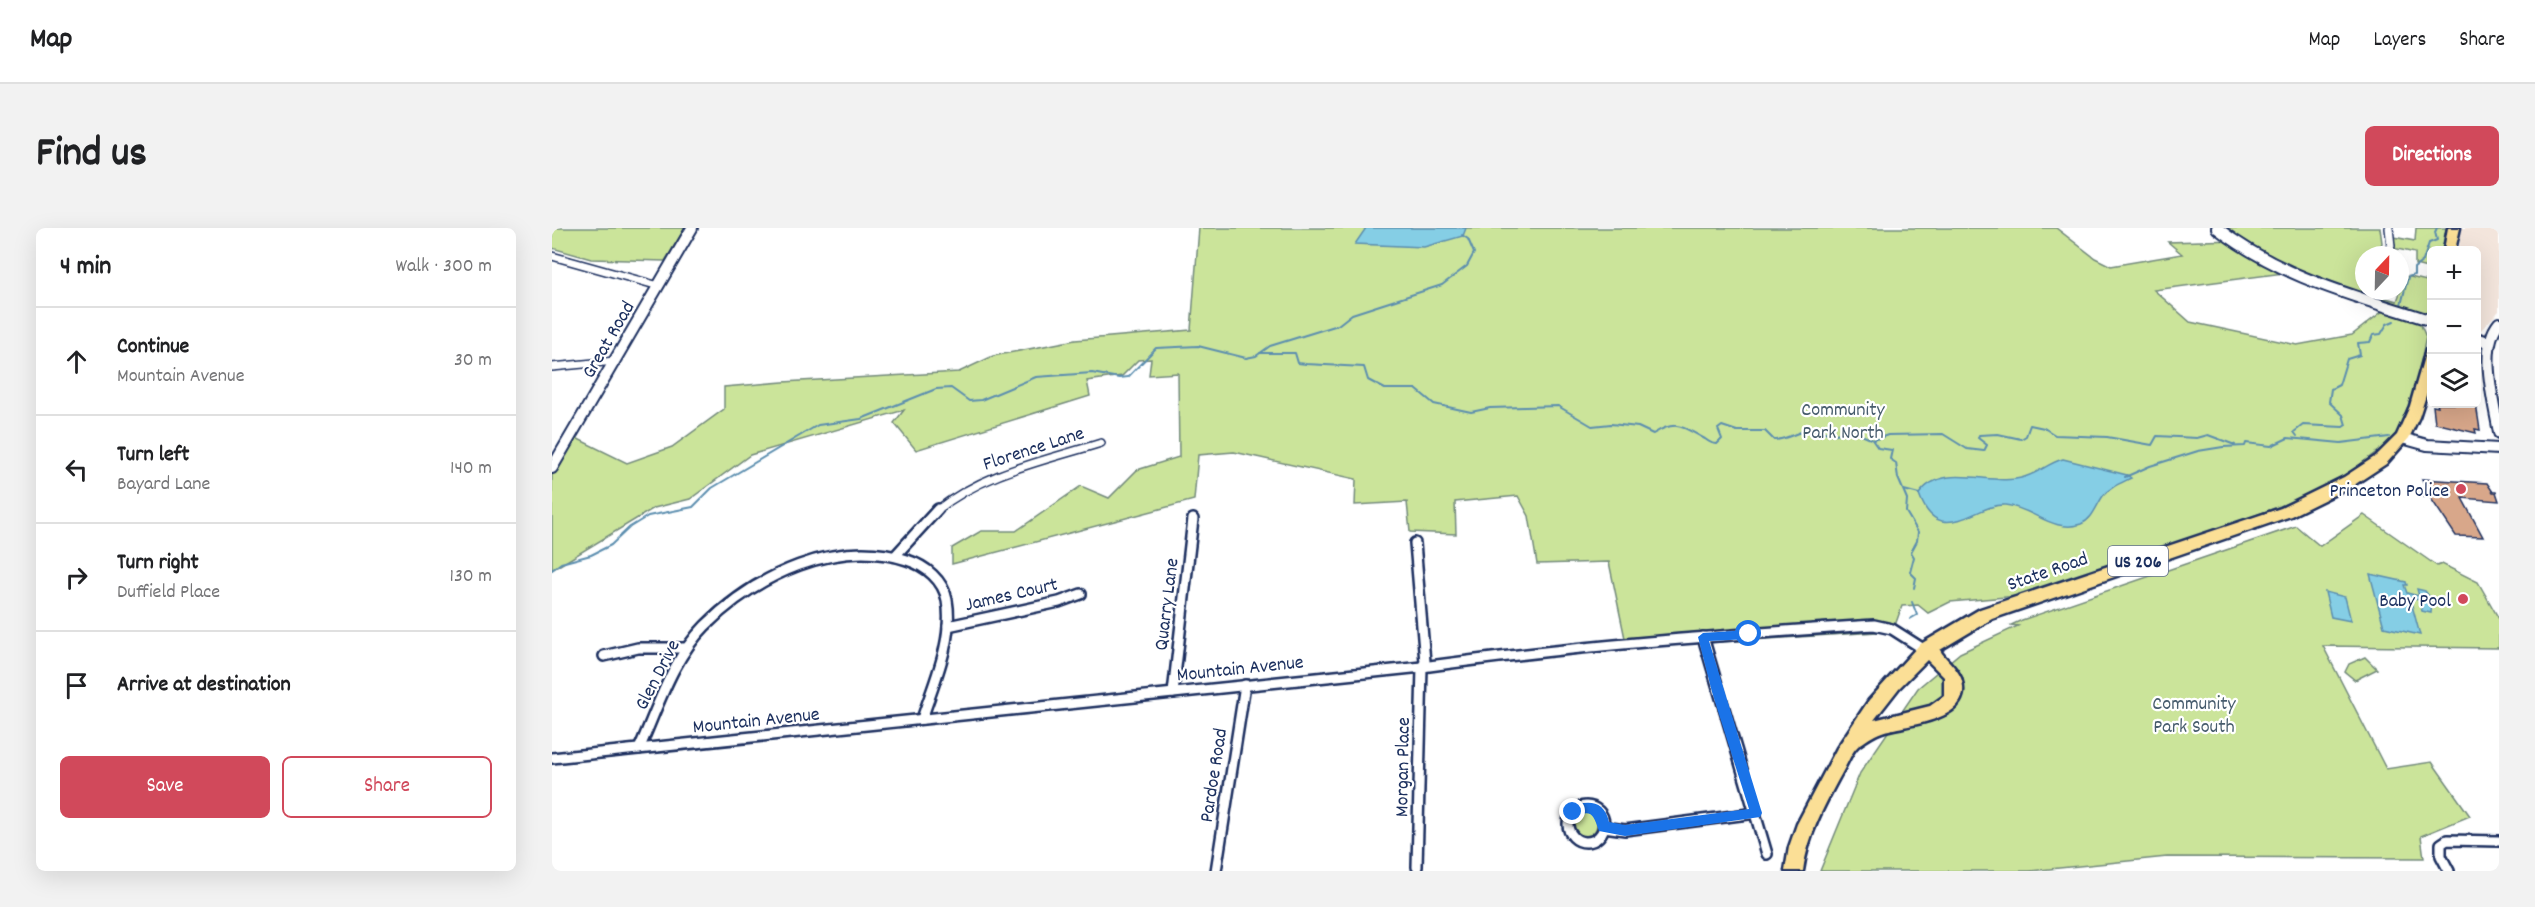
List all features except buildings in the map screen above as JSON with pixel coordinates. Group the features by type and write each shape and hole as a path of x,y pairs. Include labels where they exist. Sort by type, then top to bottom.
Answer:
{"highway":[{"path":"2451,246 2454,228"},
{"name":"State Road","path":"1794,871 1800,840 1808,819 1844,751 1881,695 1925,650 1963,625 1986,614 2305,504 2329,492 2365,469 2402,438 2417,403 2431,354"},
{"path":"1844,751 1865,731 1935,712 1949,703 1955,688 1954,680 1943,663 1925,650"}],"street":[{"name":"Great Road","path":"552,468 693,228"},
{"path":"2217,228 2248,251 2281,268 2355,291"},
{"path":"2389,228 2391,246"},
{"path":"552,256 658,286"},
{"path":"2380,300 2427,319"},
{"path":"2499,322 2488,342 2487,355 2496,390 2499,433"},
{"path":"2481,340 2488,342"},
{"path":"552,367 615,361"},
{"path":"2402,438 2427,445 2499,449"},
{"name":"Florence Lane","path":"896,556 932,514 967,489 1013,467 1101,442"},
{"name":"Quarry Lane","path":"1173,693 1193,519"},
{"name":"Morgan Place","path":"1415,543 1425,662 1422,667 1417,867"},
{"name":"Glen Drive","path":"639,749 686,648 704,626 731,602 779,574 836,556 871,553 896,556 921,565 938,579 947,598 948,626 922,719"},
{"name":"James Court","path":"948,626 1059,602 1081,594"},
{"name":"Mountain Avenue","path":"552,758 1422,667 1501,656 1703,637 1874,625 1892,629 1925,650"},
{"path":"1703,637 1767,854"},
{"path":"604,656 638,648 686,648"},
{"name":"Pardoe Road","path":"1216,871 1245,685"},
{"path":"1604,827 1625,830 1756,813"},
{"path":"2448,868 2440,850 2441,844 2447,840 2499,841"}],"shaded area":[{"path":"2461,228 2499,228 2499,311 2481,330 2481,246 2459,246"}],"green space":[{"path":"552,228 685,228 665,261 591,259 552,248"},
{"name":"Community Park North","path":"1199,228 2056,228 2095,258 2111,266 2182,254 2168,242 2237,240 2226,228 2380,228 2381,246 2355,246 2355,292 2298,271 2154,290 2190,322 2297,345 2352,335 2384,310 2420,323 2426,337 2417,382 2399,430 2387,444 2350,472 2314,493 2214,531 2017,596 1950,602 1928,613 1918,605 1902,606 1893,631 1627,648 1609,562 1537,564 1529,516 1518,496 1455,502 1456,534 1410,532 1407,502 1355,505 1356,479 1234,452 1198,455 1194,500 952,564 952,548 981,531 1016,531 1081,486 1109,498 1137,470 1179,457 1178,373 1149,375 1151,359 1138,360 1122,376 1087,381 1090,396 916,450 894,423 904,410 750,455 690,499 654,508 552,570 552,465 570,435 627,463 672,447 724,409 724,387 959,372 993,356 1075,340 1191,330"},
{"path":"2416,228 2446,228 2443,246 2427,246 2427,268 2415,265 2415,253 2409,252 2409,246 2393,246 2393,237 2415,241"},
{"path":"2409,277 2427,281 2427,313 2383,300 2409,300"},
{"name":"Community Park South","path":"2364,515 2437,566 2442,564 2478,582 2499,619 2499,648 2323,646 2386,769 2432,762 2470,816 2421,836 2424,858 2167,857 2030,871 1820,871 1860,773 1918,688 1960,653 2018,626 2011,625 2022,620 2296,526 2320,546"},
{"path":"2365,657 2377,669 2355,680 2345,672 2349,664"},
{"path":"1585,812 1593,816 1597,824 1593,832 1585,836 1577,832 1573,824 1577,816"}],"water":[{"path":"1366,228 1466,228 1463,236 1424,247 1355,244"},
{"path":"2063,459 2127,475 2131,478 2106,493 2085,522 2071,526 2061,526 2024,510 2005,505 1989,508 1958,520 1942,521 1930,514 1919,494 1929,484 1940,479 1967,477 2009,480 2032,474"},
{"path":"2370,574 2406,582 2407,585 2404,585 2407,593 2419,596 2417,589 2425,591 2432,600 2431,613 2422,611 2419,600 2410,598 2420,635 2384,627"},
{"path":"2325,592 2345,597 2351,621 2331,617"}],"waterway":[{"path":"2401,305 2408,277 2414,275 2414,268 2423,261 2429,243 2437,240 2435,232 2437,228"},
{"path":"1260,353 1270,346 1338,325 1352,314 1442,285 1467,266 1474,253 1468,239 1462,235"},
{"path":"2297,436 2294,432 2303,425 2343,427 2346,425 2343,415 2329,402 2331,389 2339,385 2347,359 2360,355 2358,343 2370,342 2373,335 2381,334 2387,324 2394,321"},
{"path":"552,570 561,563 591,555 611,545 630,527 648,516 693,507 712,488 818,425 861,419 936,389 951,388 969,401 981,400 1036,377 1092,373 1119,378 1128,377 1156,348 1198,346 1246,358 1260,353"},
{"path":"1260,353 1295,353 1298,363 1364,367 1368,380 1385,389 1416,389 1434,404 1471,412 1490,408 1558,406 1592,426 1611,424 1638,427 1653,434 1661,429 1680,426 1715,444 1722,439 1718,429 1722,426 1737,431 1765,431 1774,440 1812,430 1832,434 1850,430 1873,440 1888,435 1943,434 1967,449 1984,451 1987,445 1978,438 1979,435 1998,434 2021,439 2026,436 2030,425 2044,428 2055,435 2107,437 2152,445 2157,436 2197,438 2208,435 2235,445"},
{"path":"2125,477 2150,466 2198,451 2245,446 2246,443 2271,446 2288,438 2341,443 2389,437"},
{"path":"1873,441 1878,448 1892,450 1890,459 1896,463 1898,478 1907,499 1906,512 1918,532 1917,541 1911,552 1914,557 1910,572 1916,578 1914,588"},
{"path":"1904,490 1919,494"},
{"path":"1910,619 1917,615 1912,602"}],"place":[{"name":"Princeton Police","path":"2461,489"},
{"name":"Baby Pool","path":"2463,599"}],"route":[{"path":"1573,812 1582,807 1594,809 1602,817 1604,827 1625,830 1756,813 1703,637 1749,634"}]}
